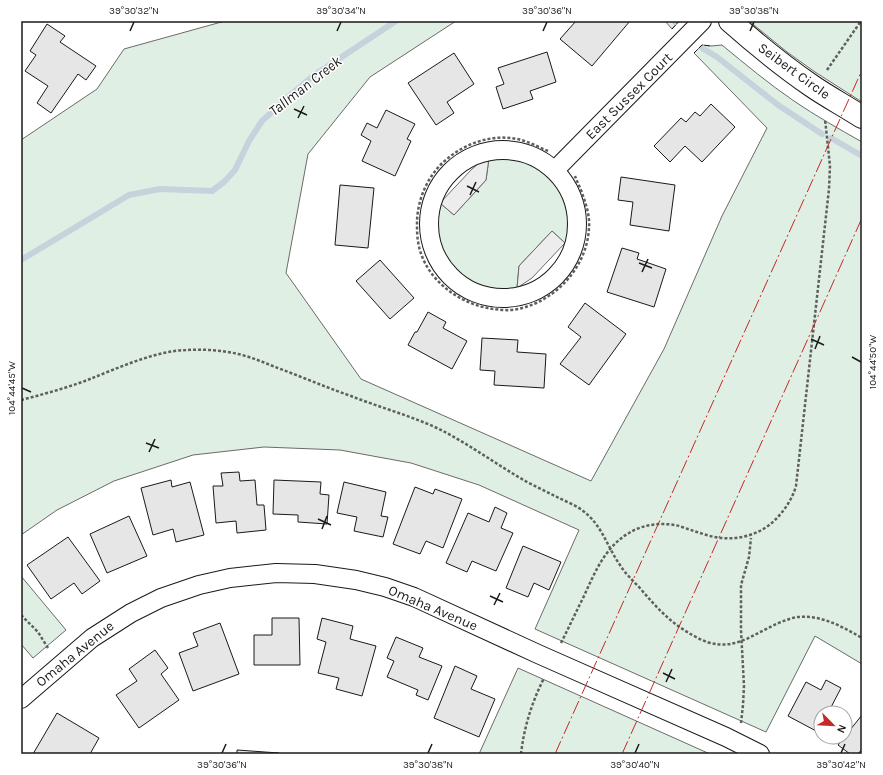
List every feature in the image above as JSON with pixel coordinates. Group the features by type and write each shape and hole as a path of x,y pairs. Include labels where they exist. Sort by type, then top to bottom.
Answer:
{"street":[{"name":"East Sussex Court","path":"555,170 702,21"},
{"name":"Seibert Circle","path":"730,21 794,73 828,96 862,116"},
{"path":"499,149 523,152 535,156 546,162 555,170 569,190 574,202 577,226 576,238 570,255 560,271 551,280 530,293 507,298 494,298 477,293 460,285 451,277 436,258 431,246 428,222 433,197 445,176 454,167 475,154 499,149"},
{"name":"Omaha Avenue","path":"21,699 103,630 131,613 161,598 199,585 230,578 276,573 315,574 356,580 385,587 407,595 726,737 760,754"}],"path":[{"path":"827,71 861,21"},
{"path":"561,643 601,561 610,547 630,532 654,524 668,524 714,537 734,538 752,535 768,527 783,512 789,503 796,486 829,189 830,166 825,118"},
{"path":"21,400 60,389 172,351 209,350 238,354 442,431 465,443 528,483 581,509 598,526 615,558 625,572 673,623 699,639 713,644 727,645 742,640 786,620 799,617 810,617 839,625 862,638"},
{"path":"740,724 744,686 741,584 752,538"},
{"path":"21,615 38,632 48,648"},
{"path":"521,754 526,725 537,692 545,677"}],"green space":[{"path":"225,21 456,21 370,77 308,154 286,273 361,379 591,481 664,349 722,216 767,128 694,53 702,45 722,45 766,81 794,101 862,142 862,664 815,636 766,732 535,629 579,530 479,485 411,463 340,450 264,447 193,455 114,481 57,510 21,535 21,140 97,89 124,49"},
{"path":"665,21 680,21 672,29"},
{"path":"749,21 862,21 862,102 787,52"},
{"path":"505,155 534,163 549,173 559,186 566,201 570,218 570,226 565,243 552,231 519,266 517,288 502,290 479,286 459,274 451,265 444,256 439,245 436,234 436,214 440,203 454,215 486,180 489,158"},
{"path":"21,576 66,630 33,658 21,644"},
{"path":"518,668 710,754 479,754"}],"shaded area":[{"path":"489,158 486,180 454,215 440,203 471,170 479,163"},
{"path":"552,231 565,243 532,278 517,288 519,266"}],"building":[{"path":"576,21 630,21 592,66 560,39"},
{"path":"47,24 65,36 60,42 96,66 86,80 78,74 51,113 37,103 48,86 25,71 36,55 30,51"},
{"path":"547,52 556,82 530,91 533,99 503,109 496,87 504,84 498,68"},
{"path":"454,53 474,84 447,102 454,113 436,125 408,83"},
{"path":"711,104 735,127 702,162 685,146 670,162 654,146 681,118 686,122 695,112 700,116"},
{"path":"386,110 415,124 407,139 411,141 395,176 362,161 371,141 361,135 367,123 377,128"},
{"path":"621,177 675,185 669,231 630,225 633,202 618,200"},
{"path":"340,185 374,188 368,248 335,245"},
{"path":"622,248 639,253 637,259 666,269 654,307 607,292"},
{"path":"380,260 414,298 390,319 356,281"},
{"path":"585,303 626,334 589,385 560,364 581,337 568,327"},
{"path":"428,312 446,322 443,328 467,341 452,369 408,345"},
{"path":"482,338 518,340 517,352 546,354 544,388 494,385 495,371 480,370"},
{"path":"239,472 240,481 255,480 257,505 264,505 266,530 237,533 236,521 216,523 213,486 223,486 221,473"},
{"path":"171,480 172,487 190,482 204,535 176,542 173,529 153,535 141,488"},
{"path":"274,480 321,482 320,494 329,495 327,524 298,522 298,515 273,514"},
{"path":"344,482 386,492 381,516 388,517 383,537 354,531 357,517 337,513"},
{"path":"415,487 433,494 435,489 462,499 443,548 426,541 420,554 393,544"},
{"path":"495,507 507,513 501,528 513,533 496,571 472,561 467,572 446,563 468,513 489,522"},
{"path":"129,516 147,556 107,573 90,534"},
{"path":"68,537 100,581 82,594 74,583 51,599 27,565"},
{"path":"523,546 561,562 549,590 534,583 528,597 506,588"},
{"path":"272,618 299,618 300,665 254,665 254,635 272,635"},
{"path":"322,618 353,626 350,639 376,646 362,696 336,689 339,678 318,673 326,642 317,639"},
{"path":"220,623 239,674 193,691 179,653 198,646 193,633"},
{"path":"396,637 423,648 419,657 442,666 428,700 416,695 418,690 387,677 394,661 387,658"},
{"path":"155,650 168,668 161,674 179,700 139,728 116,695 137,681 129,669"},
{"path":"455,666 477,676 471,689 495,699 479,737 434,718"},
{"path":"826,680 841,688 832,705 813,705 813,729 788,716 806,682 821,690"},
{"path":"57,713 99,738 90,754 33,754"},
{"path":"862,715 862,749 858,754 850,754 838,745 853,745 853,726"},
{"path":"237,750 279,753 279,754 237,754"}],"waterway":[{"name":"Tallman Creek","path":"21,260 129,195 160,189 212,191 224,182 235,170 249,141 262,121 313,76 396,21"},
{"path":"702,48 717,57 778,105 822,134"},
{"path":"831,138 862,156"}],"fence":[{"path":"672,29 678,21"},
{"path":"694,53 702,45 711,46"}],"power":[{"path":"555,754 862,70"},
{"path":"622,754 862,218"}]}
